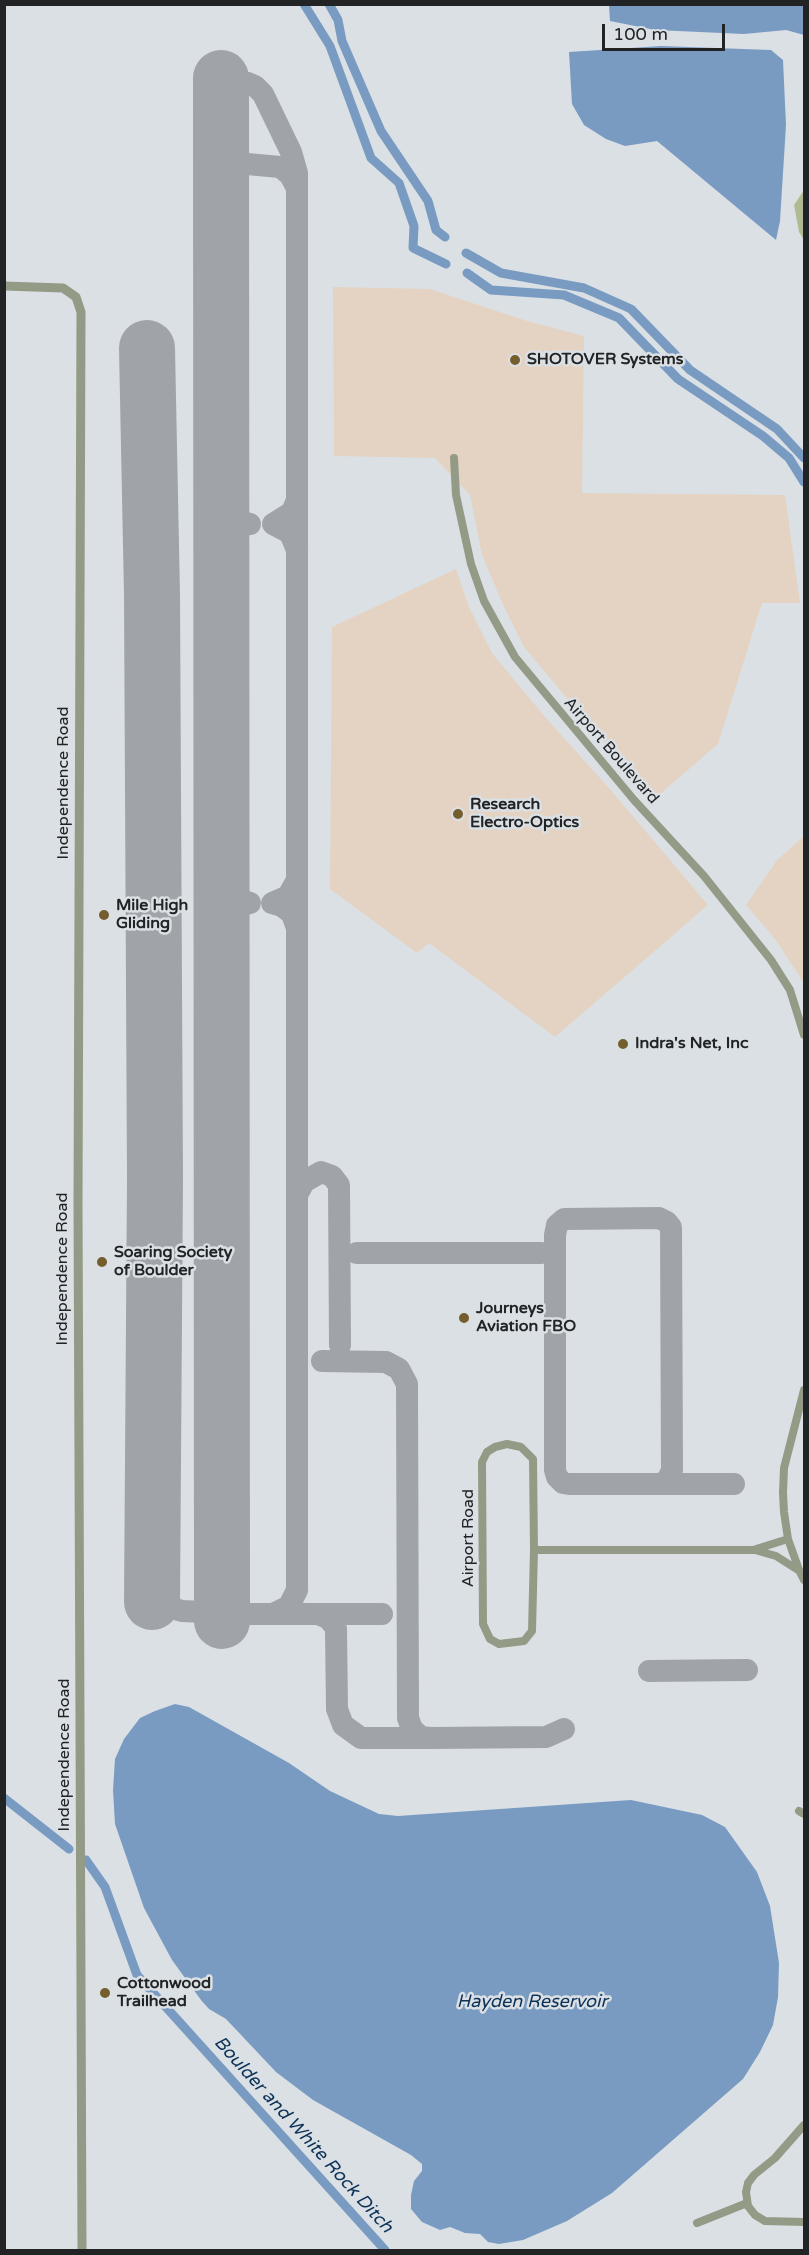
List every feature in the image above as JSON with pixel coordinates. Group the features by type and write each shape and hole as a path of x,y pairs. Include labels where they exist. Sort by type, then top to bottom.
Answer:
{"street":[{"name":"Independence Road","path":"4,286 57,287 70,291 80,304 81,312 78,1202 82,2250"},
{"name":"Airport Boulevard","path":"454,458 456,495 471,564 484,600 515,657 634,800 704,876 771,960 790,990 804,1035"},
{"path":"804,1390 784,1468 784,1512 788,1539 804,1580"},
{"name":"Airport Road","path":"507,1444 521,1447 533,1459 534,1550 532,1631 524,1641 499,1644 490,1639 483,1624 482,1462 487,1452 495,1447 507,1444"},
{"path":"753,1550 788,1539"},
{"path":"534,1550 753,1550 776,1556 799,1570"},
{"path":"804,2125 774,2158 754,2175 748,2183 746,2192 747,2203 755,2215 765,2221 804,2222"},
{"path":"696,2223 747,2203"}],"shaded area":[{"path":"333,287 430,289 527,321 584,336 582,493 785,495 800,603 762,603 718,744 653,800 524,647 482,555 470,495 435,458 334,456"},
{"path":"456,569 469,607 492,653 708,905 555,1037 429,943 417,953 330,889 332,627"},
{"path":"804,836 804,983 775,939 746,905 777,860"}],"green space":[{"path":"804,190 804,240 799,232 794,205"}],"water":[{"path":"609,5 804,5 804,35 786,30 744,34 655,30 610,21"},
{"path":"661,46 771,50 783,60 786,125 780,221 776,240 657,141 625,146 606,139 584,125 572,104 569,52"},
{"name":"Hayden Reservoir","path":"175,1704 189,1707 289,1763 330,1791 379,1814 398,1816 631,1800 702,1815 725,1827 757,1872 770,1906 779,1963 778,1997 773,2025 760,2052 743,2079 612,2193 567,2221 523,2240 499,2244 488,2242 480,2234 465,2233 450,2227 440,2230 422,2222 411,2209 411,2195 414,2181 422,2171 422,2164 411,2155 313,2100 276,2072 226,2019 209,2009 201,2000 172,1960 144,1908 115,1824 113,1790 115,1759 124,1739 140,1718"}],"waterway":[{"path":"304,4 330,46 371,158 399,183 414,226 413,248 446,264"},
{"path":"329,4 338,20 342,41 381,131 428,201 436,230 445,237"},
{"path":"466,253 501,273 584,288 631,309 690,370 777,429 804,458"},
{"path":"467,273 491,290 564,295 619,318 678,379 763,436 789,458 804,482"},
{"path":"4,1798 69,1849"},
{"name":"Boulder and White Rock Ditch","path":"86,1860 105,1887 137,1975 385,2250"}],"taxiway":[{"path":"221,82 248,83 263,94 291,152 297,173 297,1590 289,1606 273,1614"},
{"path":"222,193 228,176 240,165 247,164 280,167 290,175 297,188"},
{"path":"222,496 230,514 250,524 232,531 225,542 222,553"},
{"path":"297,500 292,512 273,524 290,533 297,550"},
{"path":"222,875 229,892 235,898 250,903 236,907 230,913 222,931"},
{"path":"297,880 288,896 272,903 282,906 292,914 297,928"},
{"path":"297,1195 304,1182 321,1172 332,1176 339,1185 340,1345"},
{"path":"659,1484 667,1481 672,1470 671,1227 659,1218 564,1219 557,1225 555,1235 555,1470 557,1477 563,1483 569,1484 734,1484"},
{"path":"357,1253 541,1253"},
{"path":"322,1361 386,1362 399,1369 407,1384 408,1718 412,1729 421,1737 430,1738 546,1737 564,1729"},
{"path":"223,1583 227,1599 243,1614 382,1614"},
{"path":"152,1602 182,1611 243,1614"},
{"path":"318,1614 328,1618 336,1628 337,1709 343,1725 361,1738 429,1738"},
{"path":"649,1671 747,1670"}],"runway":[{"path":"221,78 222,1621"},
{"path":"147,348 152,595 155,1179 152,1602"}],"place":[{"name":"SHOTOVER Systems","path":"515,360"},
{"name":"Research Electro-Optics","path":"458,814"},
{"name":"Mile High Gliding","path":"104,915"},
{"name":"Indra's Net, Inc","path":"623,1044"},
{"name":"Soaring Society of Boulder","path":"102,1262"},
{"name":"Journeys Aviation FBO","path":"464,1318"},
{"name":"Cottonwood Trailhead","path":"105,1993"}]}
